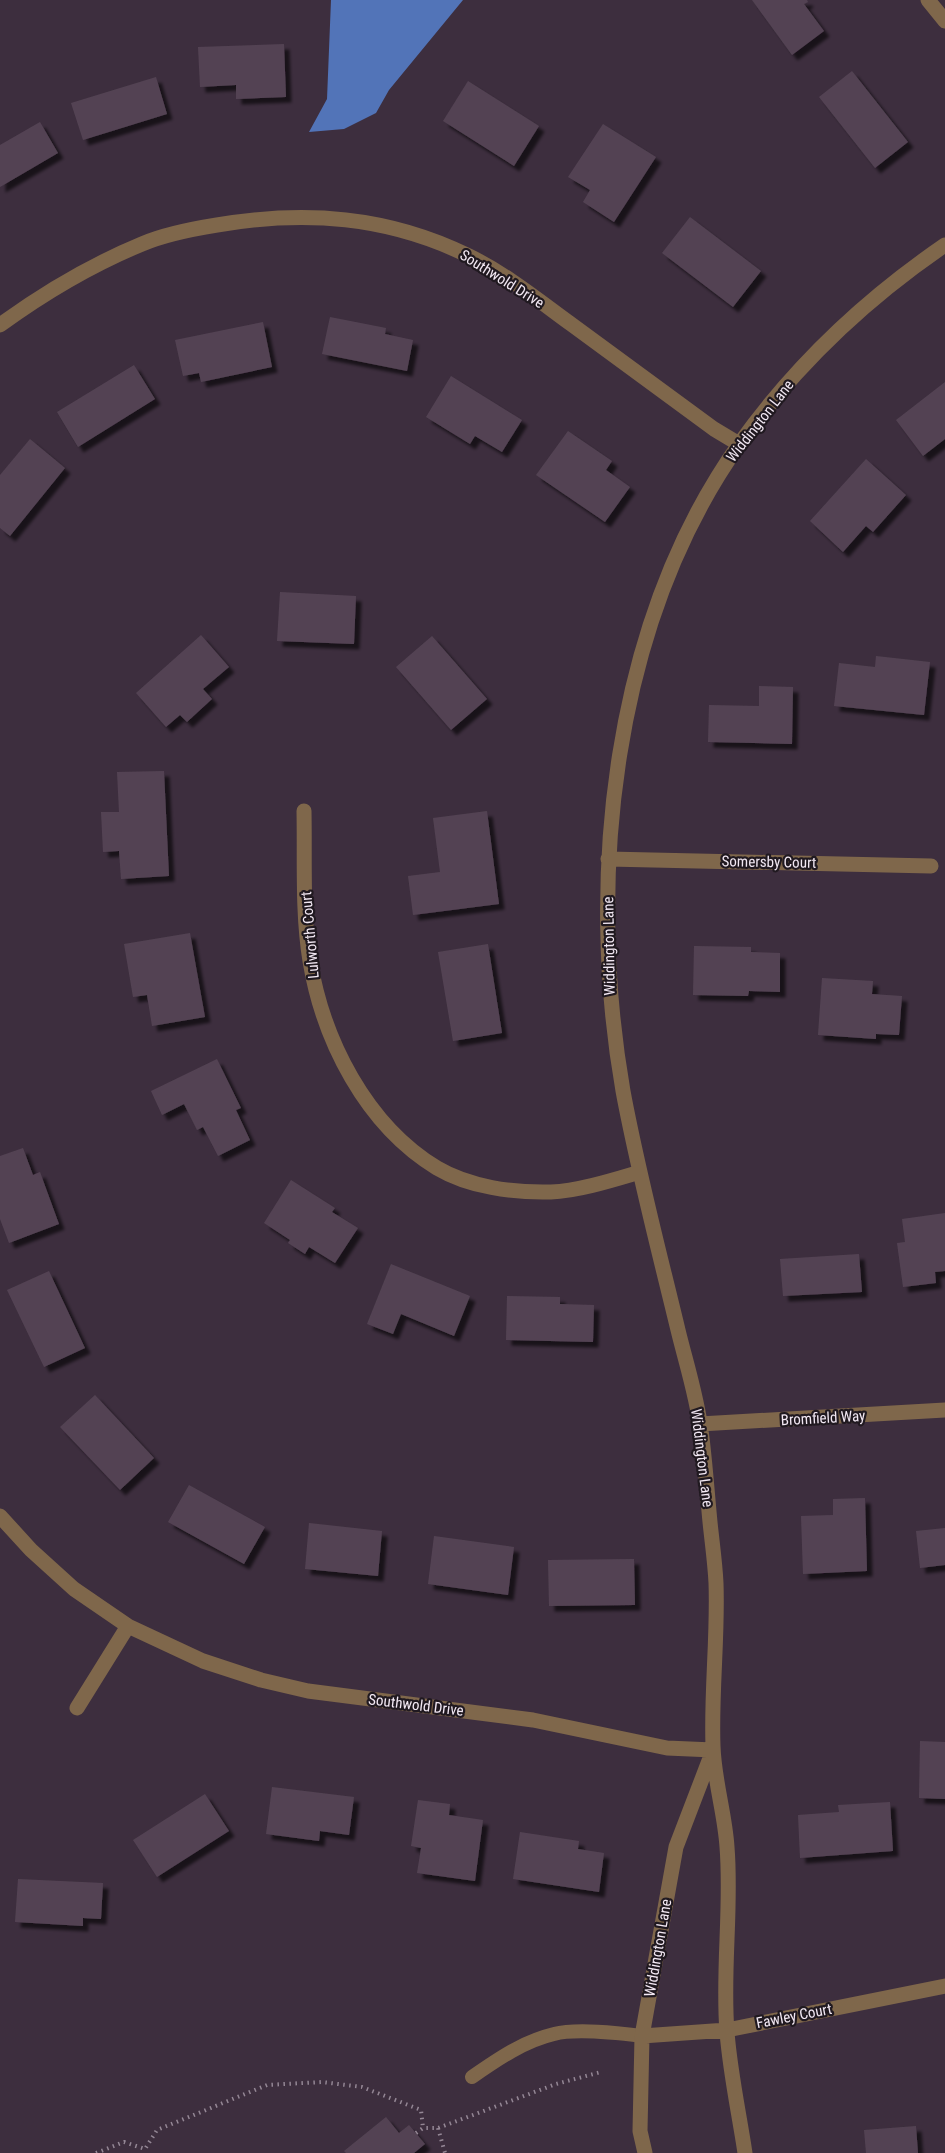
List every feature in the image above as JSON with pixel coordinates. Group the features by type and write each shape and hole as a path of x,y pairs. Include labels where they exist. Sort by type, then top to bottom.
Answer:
{"street":[{"path":"928,0 945,21"},
{"name":"Southwold Drive","path":"0,325 36,299 89,269 144,243 197,228 257,218 315,217 372,222 426,237 470,256 506,278 714,429 739,444"},
{"name":"Widdington Lane","path":"745,2153 727,2030 728,1847 713,1750 716,1582 700,1424 640,1172 623,1091 611,1008 608,859 616,769 631,694 652,621 679,552 706,498 739,444 826,341 875,298 945,245"},
{"name":"Lulworth Court","path":"304,811 307,928 309,958 315,987 326,1023 343,1062 365,1099 384,1124 407,1147 438,1168 471,1182 504,1190 552,1192 610,1181 640,1172"},
{"name":"Somersby Court","path":"608,859 931,866"},
{"name":"Bromfield Way","path":"700,1424 945,1410"},
{"name":"Southwold Drive","path":"0,1516 74,1589 128,1626 203,1661 261,1680 308,1691 533,1720 667,1748 713,1750"},
{"path":"77,1708 128,1626"},
{"name":"Widdington Lane","path":"645,2153 640,2131 642,2036 676,1847 713,1750"},
{"name":"Fawley Court","path":"642,2036 727,2030 945,1986"}],"lane":[{"path":"472,2077 509,2052 555,2033 607,2032 642,2036"}],"path":[{"path":"416,2133 423,2128 438,2128 556,2084 602,2072"},
{"path":"96,2153 124,2142 145,2151 157,2130 267,2085 322,2082 362,2087 421,2110 423,2128"},
{"path":"438,2128 445,2153"}],"water":[{"path":"331,0 463,0 389,90 376,113 344,129 309,132 327,99"}],"building":[{"path":"752,0 807,0 808,2 804,4 824,31 792,55"},
{"path":"284,44 286,97 236,99 236,85 200,87 198,47"},
{"path":"852,71 908,142 875,168 819,97"},
{"path":"156,77 167,114 83,140 71,103"},
{"path":"468,81 539,126 514,166 443,121"},
{"path":"40,122 58,153 0,187 0,145"},
{"path":"603,124 656,157 614,222 583,202 590,190 568,177"},
{"path":"690,217 761,271 733,307 662,253"},
{"path":"330,317 386,328 385,334 413,340 407,371 322,354"},
{"path":"263,322 272,367 201,382 199,373 183,376 175,340"},
{"path":"134,365 155,399 78,447 57,412"},
{"path":"451,376 522,420 502,452 475,436 470,444 426,417"},
{"path":"945,382 945,439 923,456 896,420"},
{"path":"568,431 612,461 606,470 630,487 605,522 536,475"},
{"path":"30,439 65,468 10,536 0,528 0,475"},
{"path":"866,459 906,495 873,532 866,526 843,552 810,521"},
{"path":"280,592 356,596 354,644 277,641"},
{"path":"201,635 229,667 203,689 212,699 187,722 180,715 166,727 136,693"},
{"path":"432,636 487,699 451,730 396,667"},
{"path":"876,656 930,662 924,715 834,706 839,663 875,667"},
{"path":"759,686 793,687 792,744 708,742 709,705 759,706"},
{"path":"164,771 169,876 121,879 119,851 103,852 101,812 119,812 117,772"},
{"path":"487,811 499,904 413,915 408,876 440,872 433,818"},
{"path":"190,933 205,1017 152,1026 147,995 133,997 124,944"},
{"path":"488,944 502,1033 453,1041 438,952"},
{"path":"694,946 751,947 751,952 780,953 780,992 749,991 748,996 693,995"},
{"path":"822,978 873,981 872,994 902,996 899,1035 876,1034 876,1039 818,1035"},
{"path":"217,1059 241,1108 236,1110 250,1140 218,1156 203,1127 197,1130 184,1104 162,1115 151,1091"},
{"path":"23,1148 33,1175 40,1172 59,1224 9,1243 0,1219 0,1156"},
{"path":"291,1180 335,1208 332,1212 358,1228 335,1263 309,1247 305,1254 288,1243 290,1240 264,1223"},
{"path":"945,1213 945,1271 935,1272 936,1283 903,1287 897,1243 905,1242 902,1219"},
{"path":"859,1254 862,1292 783,1296 780,1259"},
{"path":"391,1264 470,1296 454,1336 401,1314 393,1334 367,1324"},
{"path":"49,1271 85,1348 44,1367 7,1290"},
{"path":"507,1296 560,1297 560,1304 594,1305 593,1342 506,1340"},
{"path":"95,1395 154,1458 120,1490 60,1427"},
{"path":"189,1485 265,1527 244,1564 168,1522"},
{"path":"865,1498 867,1571 803,1574 801,1516 833,1515 833,1499"},
{"path":"309,1523 382,1531 378,1576 305,1569"},
{"path":"945,1528 945,1565 920,1568 916,1531"},
{"path":"434,1536 514,1547 508,1595 428,1584"},
{"path":"634,1559 635,1605 549,1606 548,1560"},
{"path":"920,1741 945,1742 945,1799 919,1798"},
{"path":"272,1787 354,1797 349,1835 320,1831 319,1841 266,1834"},
{"path":"205,1794 229,1831 157,1877 133,1840"},
{"path":"418,1800 450,1804 449,1815 483,1820 475,1881 417,1873 421,1848 411,1846"},
{"path":"890,1802 893,1851 800,1858 798,1815 839,1812 838,1805"},
{"path":"520,1832 579,1841 578,1849 604,1853 599,1892 513,1879"},
{"path":"18,1879 103,1883 101,1919 83,1918 83,1926 15,1922"},
{"path":"386,2117 399,2133 409,2125 425,2144 414,2153 346,2153 344,2151"},
{"path":"916,2126 918,2153 866,2153 864,2130"}]}
